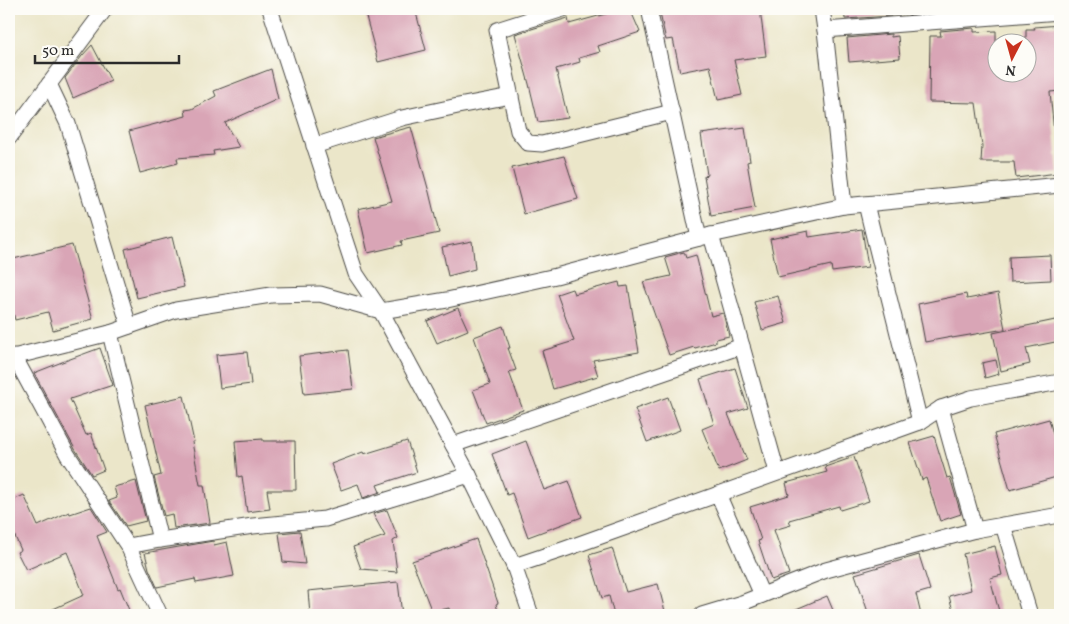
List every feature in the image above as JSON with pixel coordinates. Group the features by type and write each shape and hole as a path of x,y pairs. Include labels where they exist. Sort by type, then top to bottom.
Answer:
{"street":[{"path":"9,138 105,9"},
{"path":"270,9 356,274 381,311 469,475 514,566 531,615"},
{"path":"563,9 497,30 518,131 528,143 542,144 672,112"},
{"path":"649,9 672,112 705,237 742,346 777,472"},
{"path":"822,9 844,206"},
{"path":"825,30 1060,12"},
{"path":"49,84 68,124 129,326"},
{"path":"314,146 402,118 511,96"},
{"path":"160,615 128,546 67,454 10,357 110,333 176,310 271,295 320,294 381,311 447,300 556,276 705,237 844,206 1060,185"},
{"path":"866,204 920,422"},
{"path":"110,333 160,540"},
{"path":"453,445 742,346"},
{"path":"514,566 920,422 941,408 972,398 1060,382"},
{"path":"941,408 975,530"},
{"path":"128,546 253,526 324,519 469,475"},
{"path":"718,494 762,595"},
{"path":"702,615 746,609 762,595 826,570 975,530 1060,515"},
{"path":"1003,525 1030,615"}],"building":[{"path":"364,9 415,9 426,50 378,62"},
{"path":"630,9 640,32 598,46 600,52 579,58 580,62 556,69 568,118 538,122 515,34 568,18 569,24"},
{"path":"659,9 760,9 766,56 734,60 742,95 718,100 710,66 680,72 673,39 666,40"},
{"path":"844,9 890,9 891,16 845,19"},
{"path":"1060,25 1060,91 1050,92 1058,173 1016,178 1014,162 981,162 982,146 976,103 929,102 930,36 941,36 940,31 974,28 974,32 996,31 986,32 986,82 1036,82 1036,32 1026,32 1026,29 1035,29 1034,27"},
{"path":"891,34 891,37 898,36 900,58 849,62 847,38"},
{"path":"92,45 111,81 73,98 65,78"},
{"path":"271,69 278,99 225,123 239,147 213,151 214,155 177,158 178,163 140,173 129,131 186,116 185,110 192,109 216,96 214,91"},
{"path":"411,127 439,233 401,241 402,245 368,253 358,209 392,201 373,137"},
{"path":"745,128 750,161 747,162 755,208 711,216 704,176 707,175 701,134"},
{"path":"564,156 578,199 524,214 512,168"},
{"path":"862,229 868,267 832,272 831,265 778,277 770,239 808,231 809,237"},
{"path":"172,237 184,287 137,298 125,249"},
{"path":"472,241 475,269 448,276 442,247"},
{"path":"72,245 93,319 53,330 48,312 15,320 9,295 9,260"},
{"path":"684,252 686,258 696,255 711,316 723,313 729,336 716,339 716,342 669,355 643,282 671,276 665,257"},
{"path":"1050,255 1051,280 1010,282 1009,257"},
{"path":"619,282 620,287 628,286 639,352 593,360 598,376 553,389 542,351 574,341 557,294 572,289 574,294"},
{"path":"998,293 1005,329 925,342 918,304 966,294 967,299"},
{"path":"778,296 786,323 762,330 754,302"},
{"path":"458,308 468,330 437,343 427,321"},
{"path":"1060,319 1060,341 1026,348 1030,364 1001,371 993,333"},
{"path":"503,326 516,370 509,372 523,410 486,423 473,390 490,384 474,337"},
{"path":"100,348 113,385 70,399 86,435 91,433 104,470 92,475 75,449 34,373"},
{"path":"348,350 353,389 304,394 299,356"},
{"path":"247,352 251,384 220,388 216,355"},
{"path":"996,360 999,374 985,378 982,363"},
{"path":"735,368 748,408 728,414 747,460 719,471 702,429 714,424 700,379"},
{"path":"184,396 194,442 192,442 200,485 204,485 210,523 174,528 172,514 164,516 154,477 161,475 145,405"},
{"path":"668,397 680,430 647,442 635,409"},
{"path":"1049,419 1060,460 1060,476 1010,490 994,434"},
{"path":"934,436 947,478 950,477 961,514 940,521 926,478 922,480 910,443"},
{"path":"263,439 263,441 295,441 296,490 267,490 270,509 247,512 242,476 238,477 235,441"},
{"path":"407,441 417,472 377,485 380,492 363,498 358,484 341,490 331,464 363,452 364,454"},
{"path":"526,441 544,490 569,481 582,517 528,537 512,493 507,495 492,454"},
{"path":"854,457 869,501 840,510 839,506 789,520 791,525 774,530 789,574 771,580 758,541 761,540 750,507 789,495 786,483 827,472 825,467"},
{"path":"136,481 146,521 126,526 109,501 117,498 114,487"},
{"path":"24,495 38,526 69,512 70,514 91,507 107,532 97,536 118,589 120,588 131,615 40,615 84,595 67,552 26,570 17,552 21,550 9,523 9,502"},
{"path":"387,510 398,538 393,541 397,572 361,569 353,547 385,536 373,514"},
{"path":"300,531 305,564 283,562 279,533"},
{"path":"476,539 498,603 496,604 499,615 477,615 476,611 450,615 449,608 432,612 412,561"},
{"path":"213,541 214,545 227,542 234,576 196,583 195,579 157,587 149,569 145,553"},
{"path":"995,546 1002,575 990,578 1000,615 954,615 949,596 971,590 963,554"},
{"path":"612,548 626,592 658,584 666,615 614,615 609,596 602,598 589,555"},
{"path":"919,555 930,590 916,594 921,615 869,615 855,574"},
{"path":"398,582 402,615 310,615 308,591"},
{"path":"827,596 835,615 782,615"}]}
